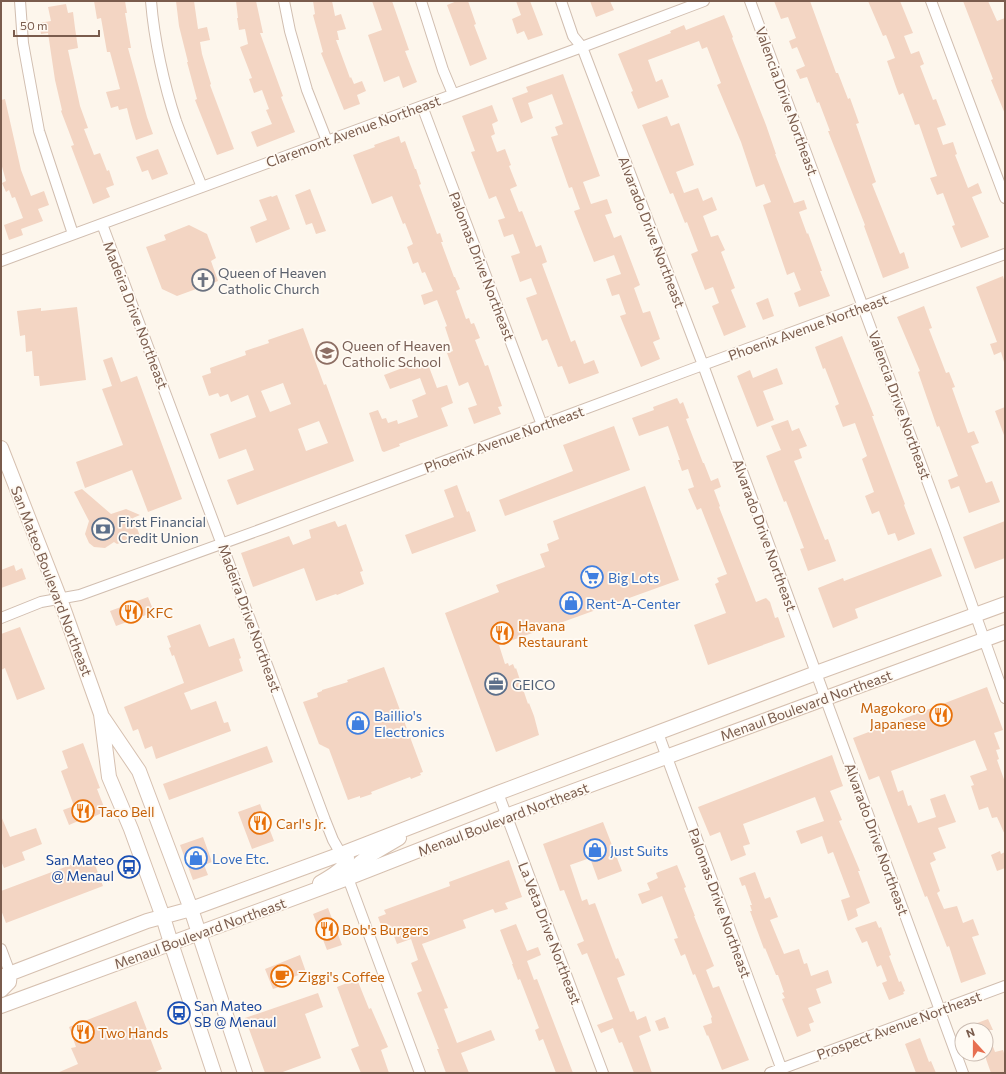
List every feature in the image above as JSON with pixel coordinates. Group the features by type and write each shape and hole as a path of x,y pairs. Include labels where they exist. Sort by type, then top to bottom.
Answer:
{"main road":[{"name":"San Mateo Boulevard Northeast","path":"1,448 60,599 101,714 109,776 131,830 163,917 214,1073"},
{"name":"Menaul Boulevard Northeast","path":"5,975 147,922 191,909 341,854 420,822 816,673 1005,604"},
{"name":"Menaul Boulevard Northeast","path":"1,1006 348,878 506,816 1005,632"},
{"name":"San Mateo Boulevard Northeast","path":"101,714 139,771 191,909 246,1073"},
{"path":"348,878 365,859 398,839 420,822"},
{"path":"303,894 341,869 346,862 345,855 341,854"},
{"path":"1,990 9,982 5,975"}],"street":[{"path":"20,1 23,43 39,132 73,234"},
{"path":"151,1 159,52 172,108 202,187"},
{"path":"284,1 290,31 307,90 327,141"},
{"path":"421,1 443,70 453,94"},
{"name":"Alvarado Drive Northeast","path":"561,1 573,36 582,47 703,365 963,1073"},
{"name":"Claremont Avenue Northeast","path":"1,261 704,1"},
{"name":"Valencia Drive Northeast","path":"750,1 976,615 1005,698"},
{"path":"931,1 1005,198"},
{"name":"Palomas Drive Northeast","path":"422,106 542,425"},
{"name":"Madeira Drive Northeast","path":"102,224 327,827 341,854"},
{"name":"Phoenix Avenue Northeast","path":"1,618 41,602 80,595 1005,254"},
{"name":"Palomas Drive Northeast","path":"658,733 783,1071"},
{"name":"La Veta Drive Northeast","path":"498,793 603,1073"},
{"path":"348,878 420,1073"},
{"path":"1,949 5,975"},
{"name":"Prospect Avenue Northeast","path":"770,1073 783,1071 1005,986"}],"building":[{"path":"94,1 125,1 127,13 125,13 131,48 128,48 153,134 136,140 127,108 119,110 118,106 111,108 106,92 120,89 110,52 107,52 101,18 97,19"},
{"path":"176,1 194,1 198,29 207,27 210,40 200,42 202,54 211,84 210,85 234,149 217,155 195,100 197,99 179,26"},
{"path":"236,1 256,1 263,33 260,33 283,96 281,97 295,132 257,147 251,132 272,124 266,110 269,109 262,90 254,93 249,79 252,78 240,47 248,44 245,29 239,30"},
{"path":"313,1 332,1 335,16 341,14 346,29 337,31 339,40 336,40 350,78 351,77 354,84 362,81 366,91 357,95 360,104 344,110 321,53 323,52 313,15 315,14"},
{"path":"372,1 392,1 409,50 405,51 417,82 403,88 399,76 384,82 368,35 382,30"},
{"path":"457,1 468,1 476,24 474,25 487,59 470,66 447,5"},
{"path":"516,1 530,1 543,35 528,40 524,31 517,34 512,19 521,15"},
{"path":"590,1 610,1 614,10 596,17"},
{"path":"774,1 810,1 836,73 838,73 848,99 850,98 859,123 856,124 876,182 872,184 900,254 904,252 909,268 883,278 864,226 865,225 828,131 830,131 819,102 817,103 807,77 800,79 796,70 805,66 797,47 792,49 789,41 796,38 788,17 781,19"},
{"path":"868,1 900,1 913,33 904,36 911,54 919,51 924,64 920,66 933,100 936,99 946,125 937,128 943,145 953,142 957,154 955,155 968,188 978,183 982,193 972,197 989,237 961,248 952,226 955,225 943,193 937,195 930,178 937,176 919,124 915,125 903,93 899,95 896,87 887,61 895,58 886,35 883,36"},
{"path":"963,1 988,1 997,21 1005,18 1005,114 991,80 993,79"},
{"path":"66,4 68,13 73,12 78,48 68,50 80,106 88,128 84,129 94,155 100,153 107,171 109,170 114,185 106,188 110,197 93,204 71,146 74,145 61,111 48,33 41,34 39,23 51,21 48,7"},
{"path":"724,15 794,203 804,200 807,209 799,212 830,296 799,307 794,293 801,290 794,272 787,275 763,205 771,202 764,184 756,187 741,142 717,85 721,83 707,47 702,49 699,41 648,60 656,82 662,79 669,97 638,109 631,92 633,91 618,54 671,33 670,31 684,25 686,30"},
{"path":"563,74 600,176 583,182 591,204 607,199 612,213 605,215 614,238 621,235 640,285 634,288 643,313 650,311 660,339 653,342 660,359 641,367 620,316 626,314 619,294 612,296 606,279 621,274 614,255 594,262 574,211 580,209 572,187 569,188 551,137 558,135 555,127 563,124 552,94 528,103 533,118 521,123 512,98 528,92 526,87"},
{"path":"5,99 21,170 31,196 44,191 49,205 38,209 43,221 21,229 23,235 9,240 4,225 23,218 15,197 12,198 9,190 6,192 2,183 6,181 1,163 1,100"},
{"path":"492,105 498,121 492,124 495,134 491,136 497,152 505,149 511,165 509,166 517,186 510,189 519,212 522,211 536,247 541,245 547,262 542,264 571,342 575,340 584,364 594,360 599,373 569,384 562,366 558,367 547,339 542,341 526,298 537,294 531,278 520,282 511,256 520,253 513,234 504,237 498,220 505,218 496,196 489,199 471,152 475,151 462,116"},
{"path":"667,116 671,126 679,123 694,165 676,172 684,193 698,188 703,201 712,197 717,210 703,216 711,237 718,235 725,250 721,252 735,288 731,290 746,327 724,336 712,306 719,303 713,287 705,290 691,254 698,251 687,222 685,223 673,193 670,194 642,125"},
{"path":"399,136 401,143 405,141 416,169 421,184 419,185 437,234 440,233 443,242 441,242 460,289 456,291 466,319 469,318 471,324 474,323 480,338 475,340 485,366 488,365 502,406 498,407 501,414 474,424 468,408 477,405 468,382 459,386 447,353 453,351 445,327 447,326 437,300 424,305 421,295 433,291 425,272 422,273 418,262 413,264 407,247 413,244 405,223 403,224 392,196 372,204 353,155 375,147 374,145"},
{"path":"158,149 168,174 152,180 148,170 142,172 136,157"},
{"path":"310,189 326,231 316,234 312,223 306,225 295,195"},
{"path":"277,195 290,229 256,243 250,227 267,220 259,200"},
{"path":"189,225 207,234 216,258 211,261 218,281 177,296 162,289 146,247 166,240 164,235"},
{"path":"1003,276 1005,283 1004,362 1001,352 994,355 990,344 997,342 976,287"},
{"path":"768,298 774,316 763,320 756,303"},
{"path":"924,306 932,328 929,329 946,373 949,372 955,387 952,388 968,433 974,431 979,443 971,446 986,483 992,481 1000,502 969,513 959,486 951,489 948,480 958,476 939,426 937,427 918,372 920,371 897,317"},
{"path":"77,307 86,380 40,386 39,376 34,376 32,351 26,352 25,335 20,336 17,311 41,308 41,311"},
{"path":"303,328 324,385 326,384 354,461 237,505 227,480 254,470 246,449 219,459 210,434 256,417 248,395 231,402 228,394 220,397 218,393 209,396 202,376 211,373 210,368 246,355 245,351 269,343 268,340","holes":["283,383 291,404 270,412 261,391","319,421 328,443 306,451 298,429"]},
{"path":"842,336 874,416 872,416 915,534 898,541 895,533 888,535 879,511 872,514 865,496 874,492 862,459 867,456 855,423 843,427 835,406 839,404 815,347"},
{"path":"112,357 121,382 137,376 182,499 148,512 132,470 85,488 76,462 123,445 102,389 112,386 103,360"},
{"path":"426,359 437,388 447,385 453,403 441,408 448,426 399,444 400,446 384,452 382,451 369,413 378,410 382,419 386,418 388,423 397,420 398,424 418,417 412,400 426,394 420,378 390,389 384,375"},
{"path":"777,368 783,384 763,391 774,420 757,427 737,376 750,370 753,378"},
{"path":"677,398 680,404 683,402 689,418 686,419 711,481 718,478 721,487 714,490 720,506 719,507 756,602 766,598 770,602 775,618 778,617 785,637 708,665 694,625 726,613 715,584 719,582 717,578 727,574 701,508 697,510 688,489 694,487 688,469 682,471 678,460 680,460 668,426 639,436 632,418 654,410 653,407"},
{"path":"1005,407 1005,435 1004,435 995,411"},
{"path":"788,420 792,431 799,428 807,446 799,449 802,458 794,461 825,540 828,539 836,561 808,571 800,549 804,548 786,501 784,502 766,456 781,450 771,426"},
{"path":"614,426 630,470 505,516 499,500 573,471 563,445"},
{"path":"457,485 476,531 412,554 405,535 454,517 444,490"},
{"path":"645,486 679,580 499,645 505,664 508,663 509,666 513,664 515,669 516,668 528,704 529,703 534,716 539,735 496,752 445,613 499,592 496,585 545,567 540,554 549,551 547,544 559,539 553,521"},
{"path":"82,489 111,514 126,509 140,515 133,518 140,536 117,544 114,542 105,548 94,547 89,543 85,534 89,521 74,492"},
{"path":"335,521 338,527 346,524 363,571 360,572 364,584 337,595 336,594 316,601 304,568 253,587 241,553 289,536 293,545 311,538 309,530"},
{"path":"1005,521 1005,558 975,569 963,537"},
{"path":"931,548 942,576 855,609 858,618 833,628 818,588 843,578 844,581"},
{"path":"14,565 16,571 22,568 26,579 1,588 1,570"},
{"path":"148,597 154,612 116,626 110,611"},
{"path":"200,624 209,647 234,638 241,658 239,659 243,671 184,693 191,710 216,701 224,723 228,722 231,731 156,759 152,746 145,749 138,729 133,731 124,707 184,683 174,655 172,656 169,648 171,647 167,636"},
{"path":"20,627 45,689 17,700 5,668 1,670 1,634"},
{"name":"Baillio's Electronics","path":"384,667 423,772 420,773 421,775 411,779 410,777 371,792 372,794 348,800 329,749 319,744 303,702 318,697 317,693 322,690 348,682 347,680"},
{"path":"987,687 1003,730 994,733 1000,749 996,750 999,759 997,760 1005,782 1005,835 997,817 992,818 988,807 979,810 971,786 974,785 970,776 987,770 975,740 891,771 898,792 903,790 908,806 911,805 918,823 936,817 930,799 945,794 956,822 938,828 946,848 933,853 936,860 930,863 940,891 937,893 944,909 957,906 963,923 973,919 979,935 972,937 986,974 961,983 949,946 947,947 927,896 925,897 879,776 869,780 853,738"},
{"path":"83,743 100,788 97,789 104,807 102,808 104,812 84,821 83,819 69,825 63,810 74,806 61,771 68,768 62,751"},
{"path":"267,746 273,762 169,800 163,784"},
{"path":"832,755 843,786 830,791 842,820 839,821 860,871 858,871 870,903 856,909 858,916 848,921 841,900 850,897 833,852 828,854 822,836 801,844 796,831 824,821 815,797 743,824 750,844 743,846 746,855 731,861 720,832 710,836 698,807"},
{"path":"260,804 274,841 252,849 238,812"},
{"path":"1,816 10,837 36,828 42,844 22,852 25,860 4,868 1,861"},
{"path":"603,822 622,871 598,880 590,858 570,865 582,901 587,899 589,905 595,903 616,959 618,958 625,975 617,978 630,1012 634,1011 637,1020 646,1016 651,1031 639,1036 652,1073 634,1073 622,1042 619,1043 613,1028 601,1033 597,1025 613,1019 587,953 582,955 577,944 584,941 564,890 560,891 543,844"},
{"path":"203,837 212,862 204,865 208,875 193,880 180,845"},
{"path":"1000,851 1001,854 1005,852 1005,868 997,871 991,855"},
{"path":"92,857 103,886 6,923 1,910 1,891"},
{"path":"509,860 522,897 505,903 508,909 495,913 493,909 463,920 466,928 422,944 448,1008 444,1009 457,1043 491,1030 495,1040 461,1053 469,1073 446,1073 437,1049 439,1049 417,993 422,991 411,963 418,960 411,939 397,944 390,925 382,928 378,917 386,914 384,910 450,886 449,882"},
{"path":"677,865 686,887 684,888 694,916 714,966 706,970 713,988 719,986 749,1060 722,1070 703,1026 712,1023 712,1017 695,974 693,975 685,954 681,956 674,939 678,938 662,896 642,904 638,894 650,890 647,883 658,878 656,873"},
{"path":"755,872 765,899 770,897 778,917 770,920 784,954 799,949 804,964 807,963 811,976 828,970 832,983 816,989 821,1003 808,1008 814,1022 809,1024 811,1031 797,1037 782,999 785,998 782,993 784,992 778,975 776,975 765,948 764,949 750,911 752,911 750,905 752,905 745,885 742,886 739,878"},
{"name":"Bob's Burgers","path":"328,908 342,945 327,950 313,914"},
{"path":"876,921 879,928 881,927 891,955 889,956 899,982 901,981 905,991 903,992 904,994 889,1000 882,983 887,981 881,965 877,967 867,941 862,943 855,928"},
{"path":"516,924 527,951 538,947 541,955 527,961 534,980 537,979 573,1073 556,1073 543,1039 539,1041 535,1030 539,1028 520,979 518,980 500,930"},
{"name":"Ziggi's Coffee","path":"300,955 306,972 286,980 288,984 273,989 265,969"},
{"path":"357,979 369,1009 371,1008 388,1047 381,1050 389,1073 361,1073 351,1049 359,1046 337,987"},
{"path":"318,993 323,1007 305,1014 321,1058 280,1073 265,1073 245,1018"},
{"path":"136,1001 162,1069 153,1073 57,1073 78,1064 71,1048 76,1047 69,1027"},
{"path":"665,1017 669,1028 659,1031 655,1021"},
{"path":"988,1019 989,1022 980,1022"},
{"path":"920,1038 929,1062 931,1061 936,1073 916,1073 905,1044"},
{"path":"994,1049 995,1052 1003,1050 1005,1056 1005,1073 991,1073 987,1062 994,1062"}],"place":[{"name":"Queen of Heaven Catholic Church","path":"203,280"},
{"name":"Queen of Heaven Catholic School","path":"327,353"},
{"name":"First Financial Credit Union","path":"103,529"},
{"name":"Big Lots","path":"592,577"},
{"name":"Rent-A-Center","path":"571,603"},
{"name":"KFC","path":"131,612"},
{"name":"Havana Restaurant","path":"502,633"},
{"name":"GEICO","path":"496,684"},
{"name":"Magokoro Japanese","path":"941,715"},
{"name":"Baillio's Electronics","path":"358,723"},
{"name":"Taco Bell","path":"83,811"},
{"name":"Carl's Jr.","path":"260,823"},
{"name":"Just Suits","path":"595,850"},
{"name":"Love Etc.","path":"196,858"},
{"name":"San Mateo @ Menaul","path":"129,867"},
{"name":"Bob's Burgers","path":"327,929"},
{"name":"Ziggi's Coffee","path":"282,976"},
{"name":"San Mateo SB @ Menaul","path":"179,1013"},
{"name":"Two Hands","path":"83,1032"}]}
